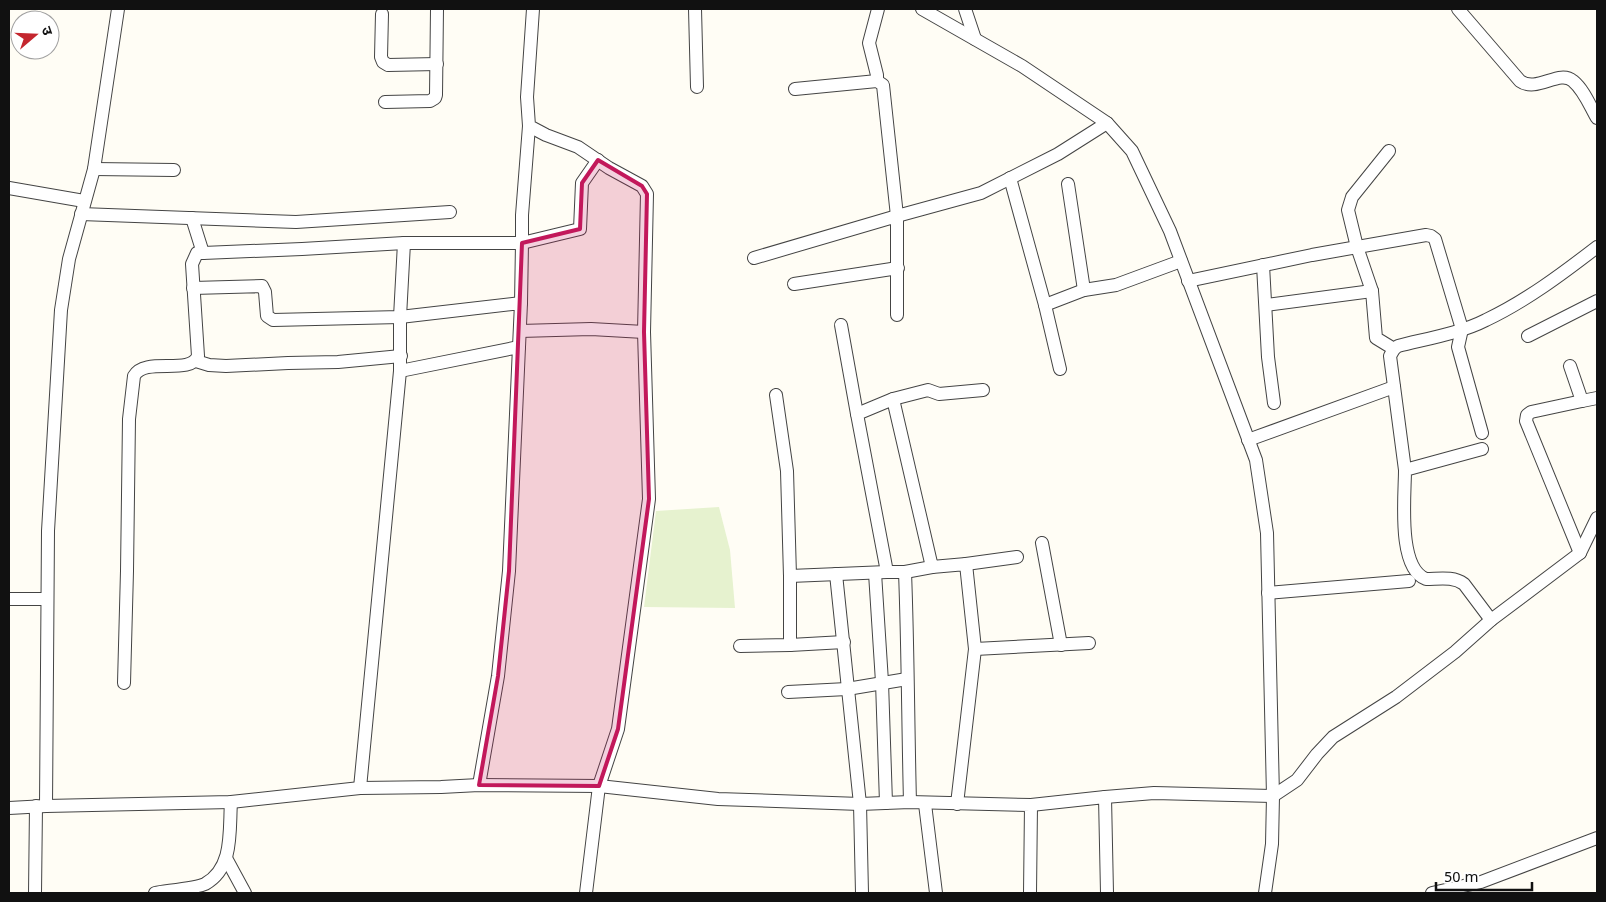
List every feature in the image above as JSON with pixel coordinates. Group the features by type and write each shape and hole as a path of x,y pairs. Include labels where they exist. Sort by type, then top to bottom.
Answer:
{"street":[{"path":"35,893 41,806 48,531 61,310 69,259 94,169 118,9"},
{"path":"385,102 430,101 435,98 437,9"},
{"path":"479,785 498,676 509,572 521,304 522,214 529,126 527,97 533,9"},
{"path":"694,9 697,88"},
{"path":"877,81 878,75 870,43 878,9"},
{"path":"922,9 1022,66 1107,124 1132,151 1170,231 1256,460 1267,533 1273,796 1272,844 1264,893"},
{"path":"965,9 975,39"},
{"path":"1458,9 1520,80 1528,84 1565,78 1571,80 1579,88 1597,118"},
{"path":"382,14 381,58 383,62 388,65 437,64"},
{"path":"794,89 877,81 882,85 897,216 897,315"},
{"path":"754,258 981,193 1058,154 1107,124"},
{"path":"529,126 578,148 642,186 647,194 644,332 649,499 618,729 599,786 586,893"},
{"path":"1389,151 1349,202 1348,210 1357,247 1372,291 1376,338 1394,349"},
{"path":"196,361 198,356 192,264 196,254 404,243 522,243 580,228 582,183 598,160"},
{"path":"94,169 174,170"},
{"path":"1010,178 1045,305 1060,369"},
{"path":"1068,184 1084,290"},
{"path":"9,188 84,201"},
{"path":"81,214 296,222 450,212"},
{"path":"192,218 203,253"},
{"path":"1188,281 1357,247 1426,235 1431,236 1435,239 1462,329 1458,347 1482,433"},
{"path":"360,788 400,371 400,317 404,243"},
{"path":"1491,620 1464,584 1451,578 1422,578 1412,564 1404,527 1405,470 1390,356 1398,346 1485,321 1550,283 1597,248"},
{"path":"1045,305 1084,290 1116,285 1181,261"},
{"path":"1263,265 1268,357 1274,403"},
{"path":"794,284 898,268"},
{"path":"193,288 262,286 265,292 267,316 273,320 400,317 521,304"},
{"path":"1266,305 1372,291"},
{"path":"1528,336 1597,302"},
{"path":"840,324 857,414 881,572 886,803"},
{"path":"520,331 591,329 644,332"},
{"path":"400,371 519,347"},
{"path":"124,683 129,419 134,376 137,371 144,368 193,363 196,361 209,365 226,366 338,362 401,356"},
{"path":"1570,366 1582,401"},
{"path":"1248,440 1394,387"},
{"path":"857,414 893,399 928,390 939,394 983,390"},
{"path":"776,395 787,471 790,645"},
{"path":"1580,553 1526,421 1527,415 1531,412 1597,398"},
{"path":"893,399 932,567"},
{"path":"1405,470 1482,449"},
{"path":"9,808 231,802 360,788 479,785 599,786 718,798 860,804 910,802 925,804 1031,805 1105,796 1154,793 1273,796 1297,780 1316,754 1333,737 1396,698 1455,652 1491,620 1580,553 1597,518"},
{"path":"1042,542 1062,645"},
{"path":"790,576 905,572 1017,557"},
{"path":"957,804 975,648 966,564"},
{"path":"905,572 910,802"},
{"path":"836,574 860,804 862,893"},
{"path":"1268,593 1409,581"},
{"path":"9,599 47,599"},
{"path":"740,646 844,642"},
{"path":"975,648 1089,643"},
{"path":"788,692 847,689 907,679"},
{"path":"1105,796 1107,893"},
{"path":"155,893 204,885 220,873 228,851 231,802"},
{"path":"925,804 936,893"},
{"path":"1030,893 1031,805"},
{"path":"1432,893 1481,882 1597,838"},
{"path":"226,858 245,893"}],"highlighted area":[{"path":"598,160 642,186 647,194 644,332 649,499 618,729 599,786 479,785 498,676 509,571 522,243 580,229 582,183"}],"green space":[{"path":"719,507 730,550 735,608 644,607 656,511"}]}
